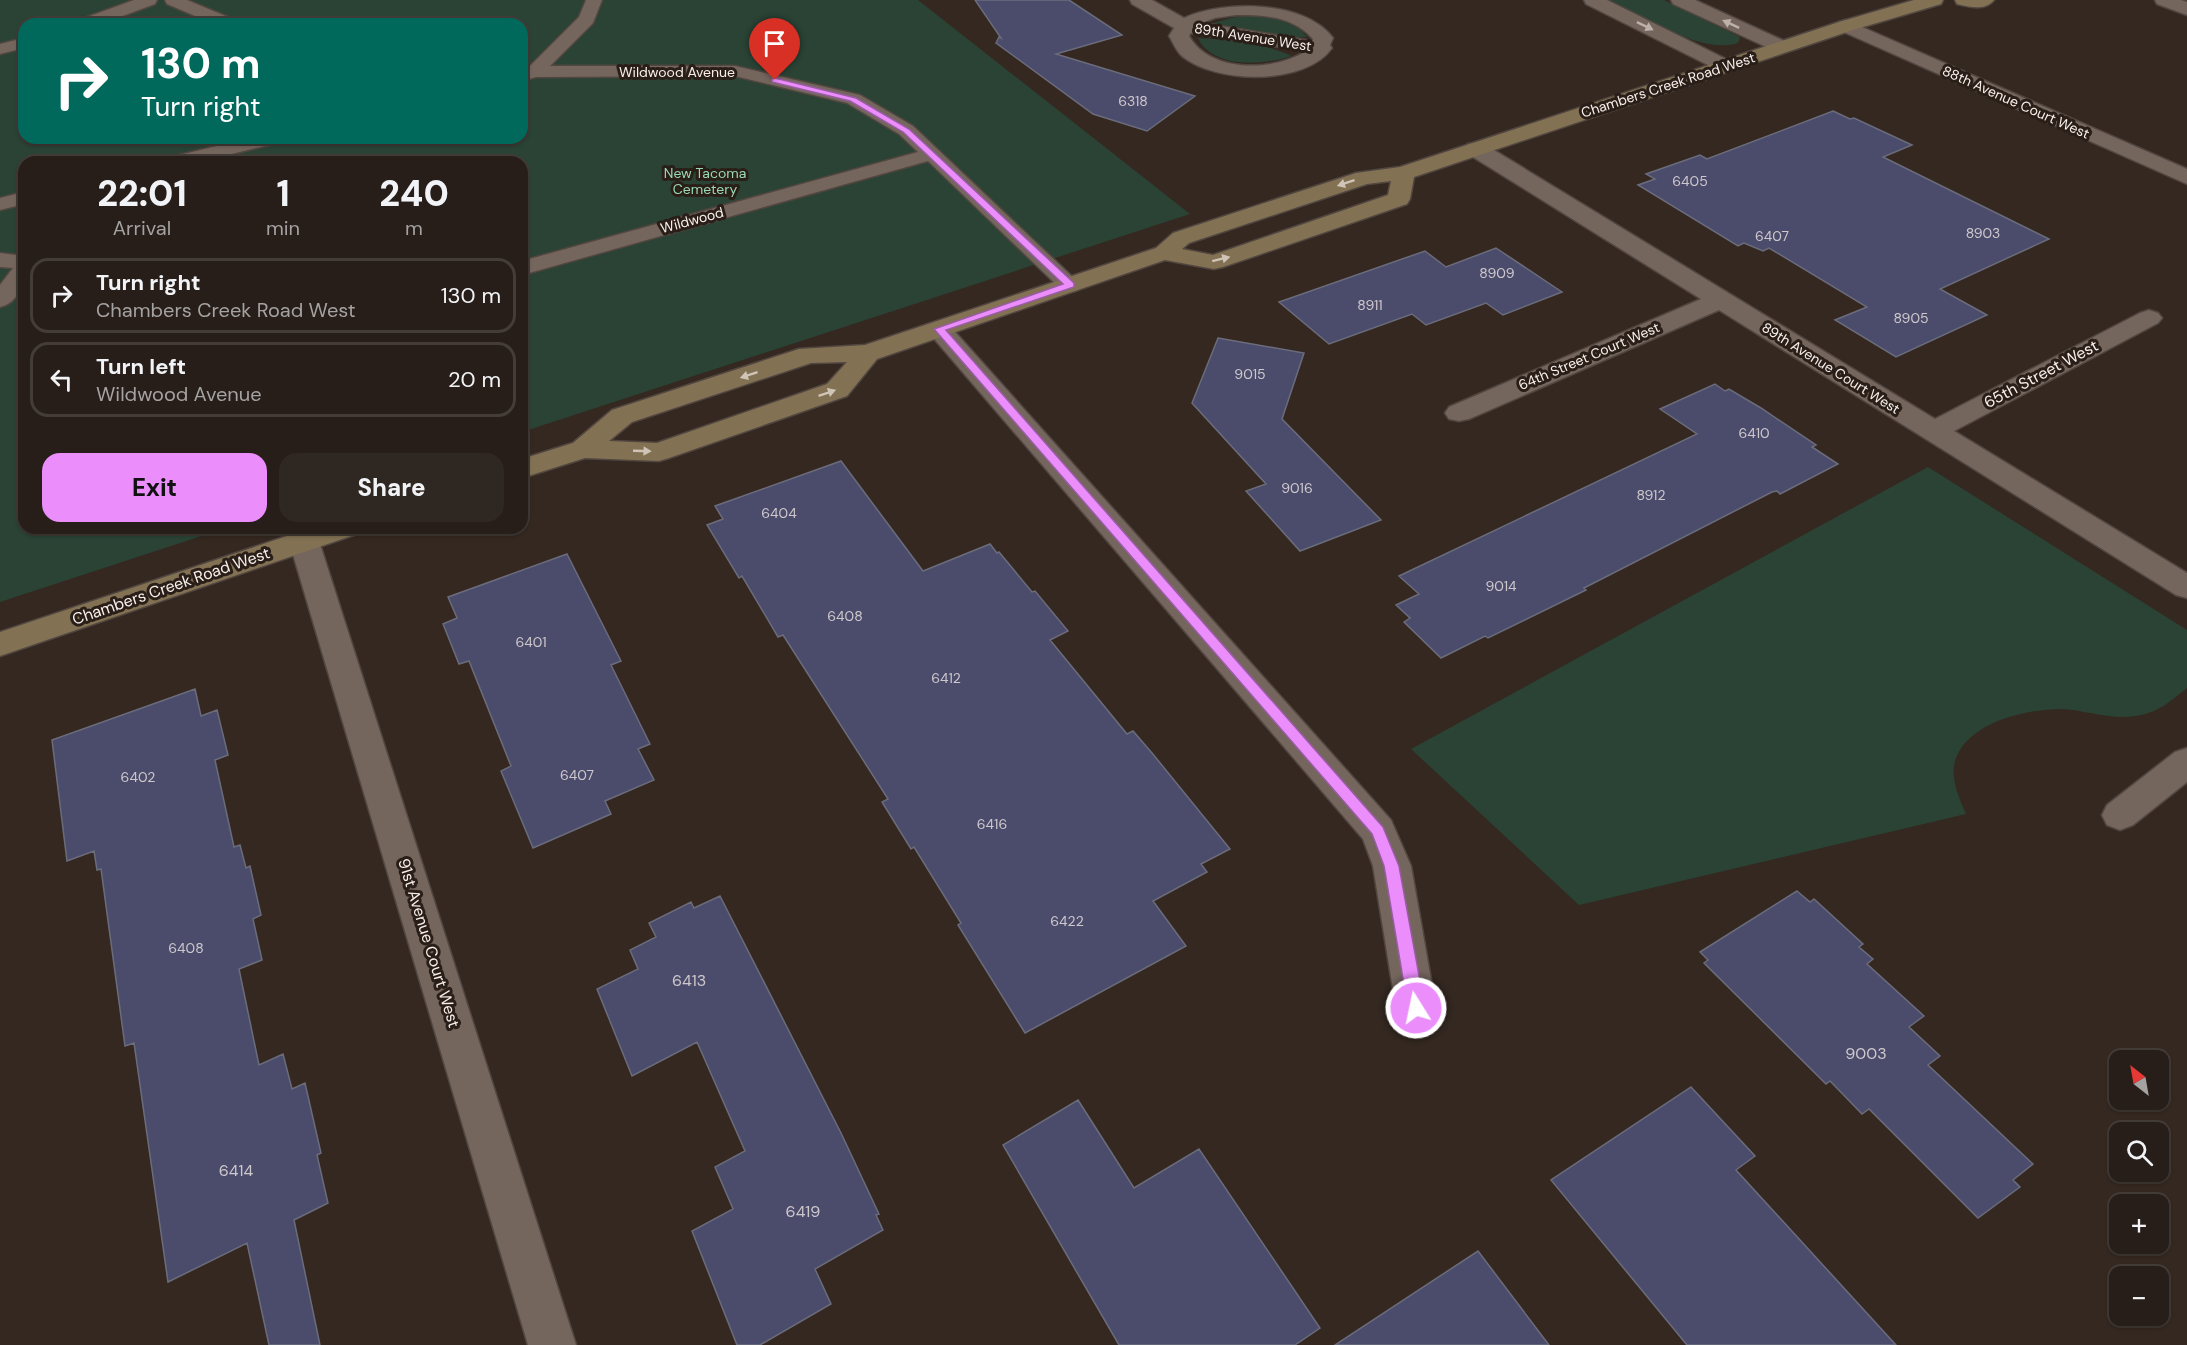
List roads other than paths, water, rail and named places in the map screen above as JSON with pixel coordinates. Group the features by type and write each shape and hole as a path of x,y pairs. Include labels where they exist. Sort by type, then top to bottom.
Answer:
{"street":[{"name":"89th Avenue West","path":"1139,0 1184,26 1322,48"},
{"path":"1593,0 1725,66"},
{"path":"1680,0 1782,47"},
{"name":"Chambers Creek Road West","path":"583,449 622,416 808,356 868,353 1164,253 1181,238 1364,177 1403,173 1846,26 1934,0"},
{"path":"1964,0 1979,2 1985,0"},
{"path":"2164,0 2187,9"},
{"name":"89th Avenue West","path":"1236,9 1282,13 1301,19 1316,28 1323,38 1322,48 1313,57 1298,65 1277,70 1229,69 1191,56 1181,46 1179,36 1184,26 1196,18 1214,12 1236,9"},
{"name":"88th Avenue Court West","path":"1846,26 2187,177"},
{"name":"89th Avenue Court West","path":"1476,149 2187,587"},
{"name":"Chambers Creek Road West","path":"1164,253 1214,262 1223,260 1399,199 1403,173"},
{"name":"64th Street Court West","path":"1458,413 1720,300"},
{"name":"65th Street West","path":"1933,431 2149,318"},
{"path":"939,329 1378,831 1392,866 1416,1008"},
{"name":"Chambers Creek Road West","path":"528,467 583,449 658,452 837,390 868,353"},
{"name":"Chambers Creek Road West","path":"0,644 325,534"},
{"name":"91st Avenue Court West","path":"304,541 552,1345"},
{"path":"2120,815 2187,762"}],"lane":[{"path":"100,18 149,0"},
{"path":"173,0 215,18"},
{"path":"528,74 587,19 594,0"},
{"path":"0,49 18,44"},
{"name":"Wildwood Avenue","path":"528,74 735,71 853,99 906,130 1070,285"},
{"path":"199,156 249,144"},
{"name":"Wildwood","path":"528,266 932,154"},
{"path":"0,204 18,200"},
{"path":"0,300 12,266"},
{"path":"0,323 18,300"}],"park label":[{"name":"New Tacoma Cemetery","path":"705,182"}]}
